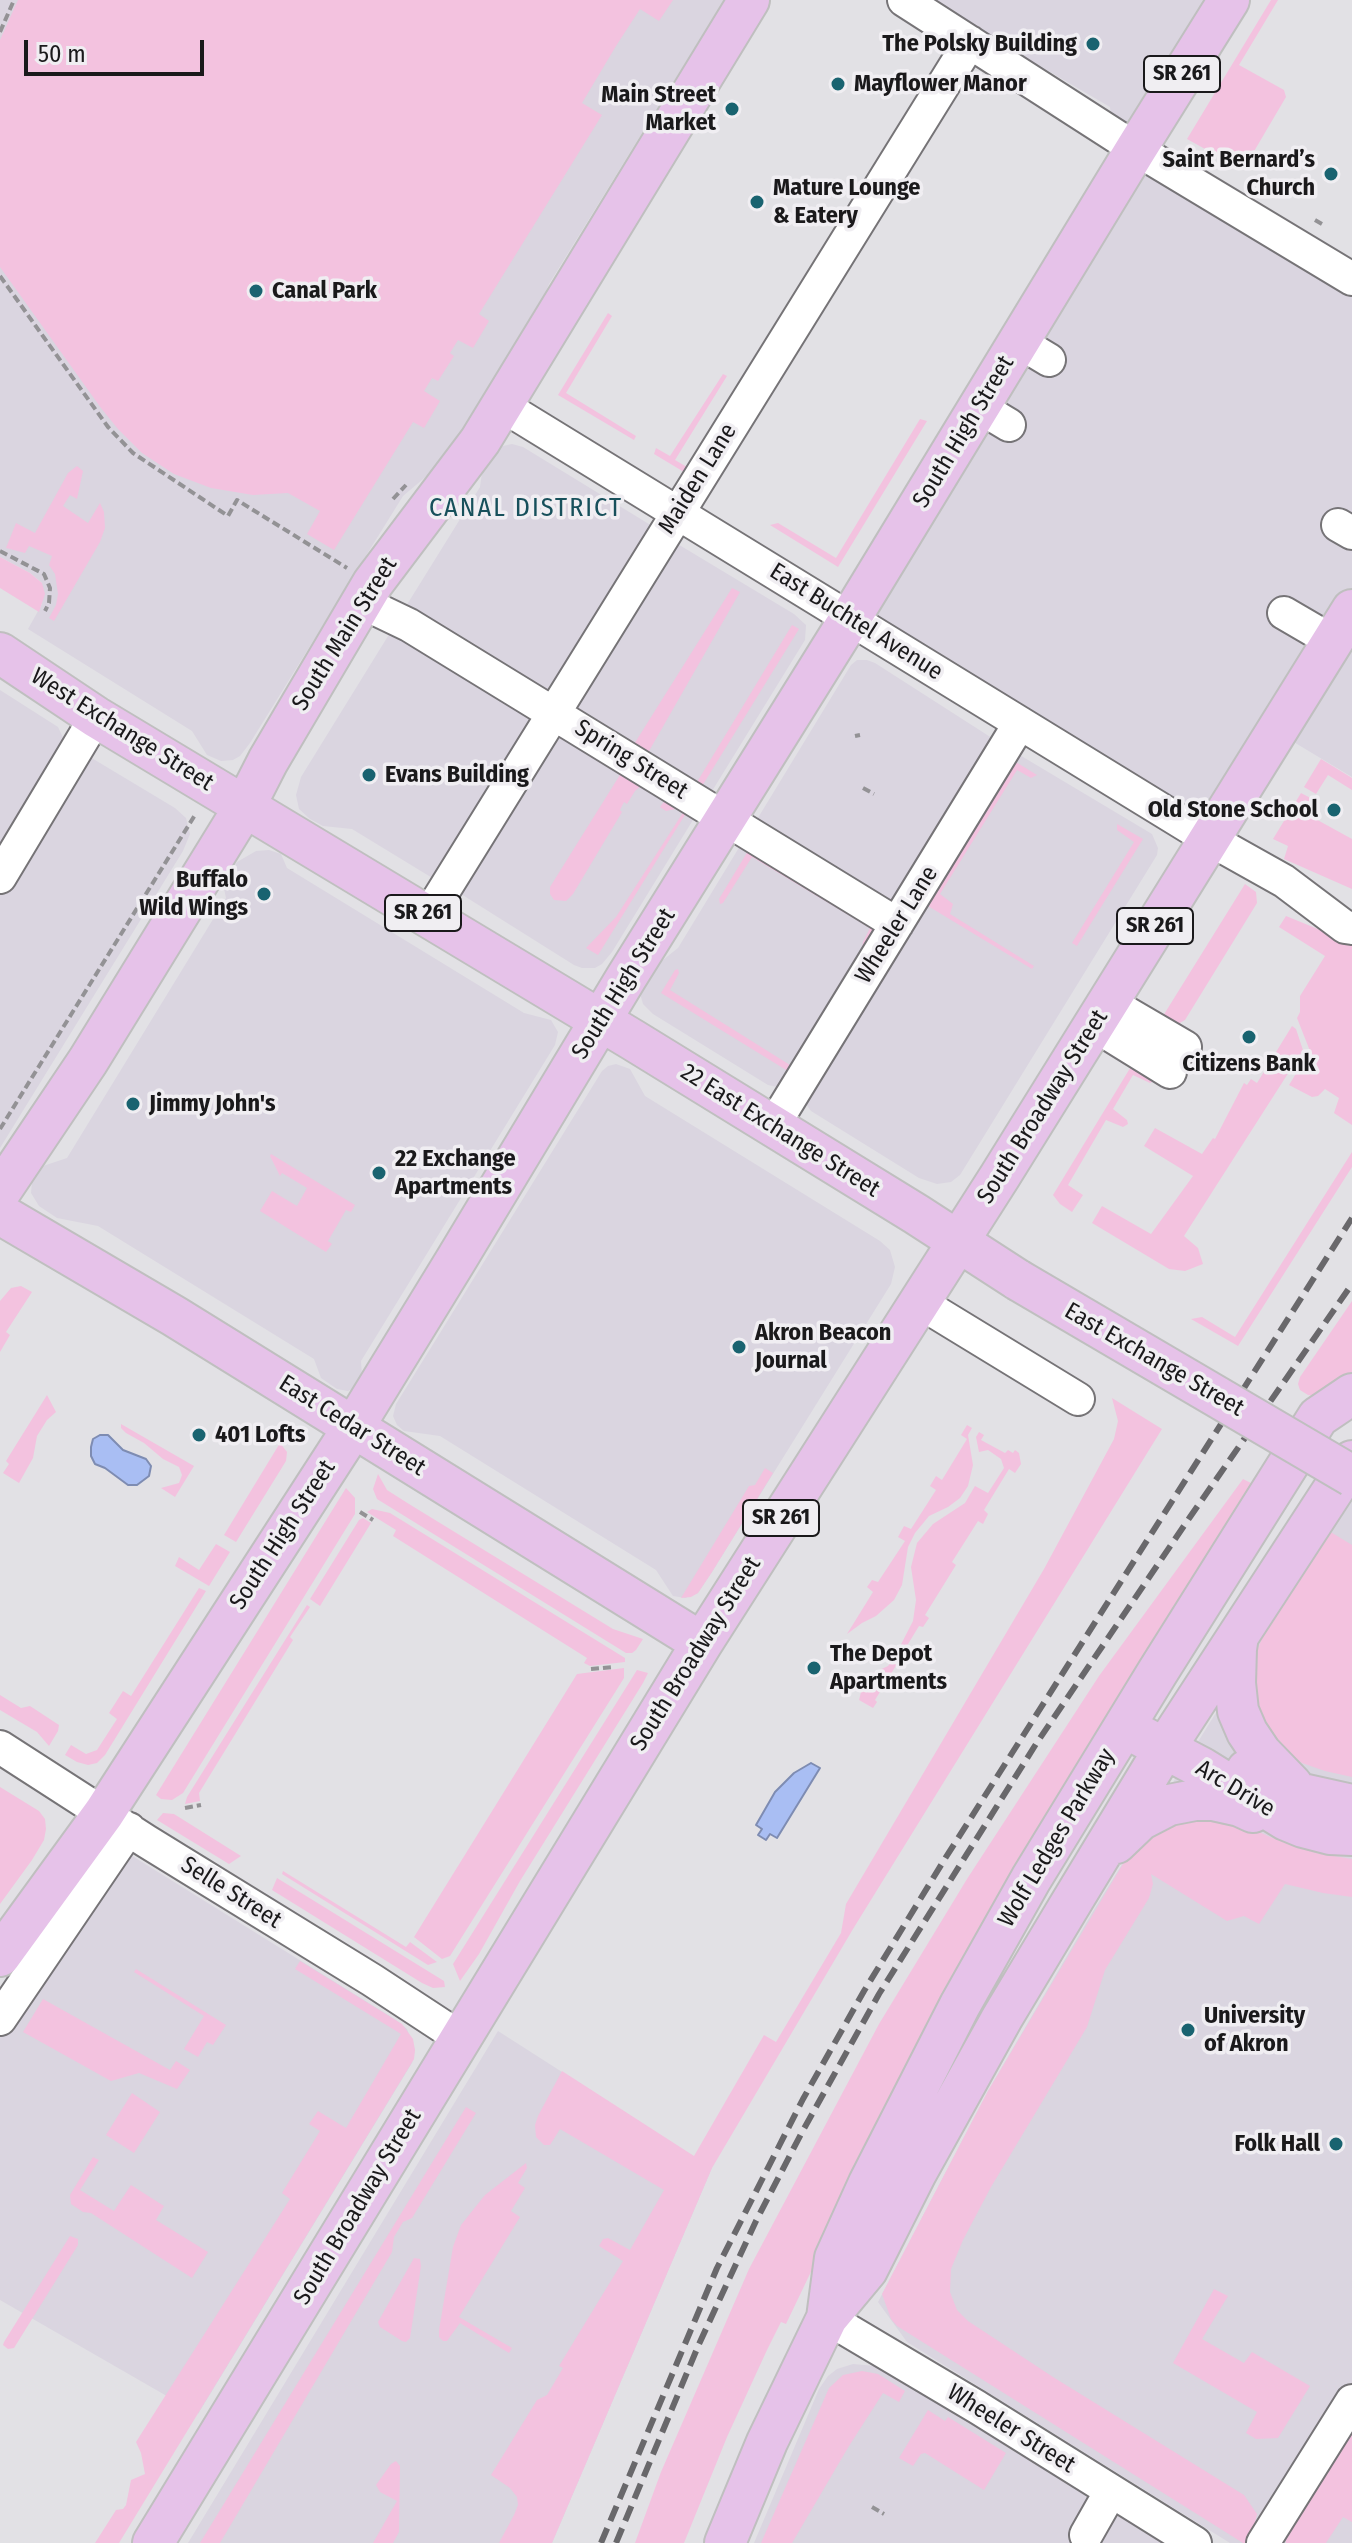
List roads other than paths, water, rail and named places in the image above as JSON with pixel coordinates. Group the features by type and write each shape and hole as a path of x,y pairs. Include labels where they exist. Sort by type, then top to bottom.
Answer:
{"main road":[{"name":"South Main Street","path":"0,1192 88,1061 245,806 355,586 373,583 480,441 749,0"},
{"name":"South High Street","path":"6,1948 116,1821 600,1021 851,617 994,416 1034,351 1136,149 1229,0"},
{"name":"South Broadway Street","path":"153,2543 702,1643 958,1242 1342,626"},
{"name":"West Exchange Street","path":"0,653 96,717 245,806"},
{"name":"SR 261","path":"245,806 600,1021"},
{"name":"22 East Exchange Street","path":"600,1021 958,1242"},
{"name":"East Cedar Street","path":"0,1214 174,1316 702,1643"},
{"name":"East Exchange Street","path":"958,1242 1352,1476"},
{"name":"Wolf Ledges Parkway","path":"827,2318 835,2258 869,2183 960,2005 1129,1717 1318,1417 1352,1394"},
{"name":"Wolf Ledges Parkway","path":"725,2543 767,2442 827,2318 867,2270 916,2173 1002,2018 1171,1738 1352,1461"},
{"path":"1094,1865 1140,1820 1169,1805 1213,1800 1240,1806 1263,1817 1301,1811 1247,1732 1238,1711 1235,1683 1238,1636"},
{"name":"Arc Drive","path":"1129,1717 1280,1789 1330,1834 1352,1835"},
{"name":"Arc Drive","path":"1301,1811 1352,1805"}],"street":[{"path":"904,0 1136,149 1352,279"},
{"name":"Maiden Lane","path":"428,916 970,42"},
{"name":"East Buchtel Avenue","path":"503,406 1209,839 1284,881 1345,927 1352,928"},
{"name":"Spring Street","path":"355,586 409,625 897,924"},
{"path":"1284,613 1342,626"},
{"path":"0,877 96,717"},
{"name":"Wheeler Lane","path":"773,1126 1020,723"},
{"path":"1101,1014 1177,1059"},
{"path":"919,1302 1078,1399"},
{"name":"Selle Street","path":"0,1747 462,2039"},
{"path":"0,2019 116,1821"},
{"name":"Wheeler Street","path":"827,2318 1195,2543"},
{"path":"1263,2543 1352,2401"},
{"path":"1086,2535 1111,2491"}],"water":[{"path":"108,1435 123,1450 146,1459 151,1466 149,1476 137,1485 128,1485 95,1464 91,1447 93,1439"},
{"path":"811,1763 820,1768 777,1838 770,1834 766,1840 758,1835 762,1829 756,1825 775,1792 794,1773"}],"railway":[{"path":"601,2543 717,2268 803,2099 864,1991 1352,1218"},
{"path":"616,2543 699,2344 756,2221 879,1994 1036,1744 1352,1284"}],"place":[{"name":"The Polsky Building","path":"1093,44"},
{"name":"Mayflower Manor","path":"838,84"},
{"name":"Main Street Market","path":"732,109"},
{"name":"Saint Bernard’s Church","path":"1331,174"},
{"name":"Mature Lounge & Eatery","path":"757,202"},
{"name":"Canal Park","path":"256,291"},
{"name":"Evans Building","path":"369,775"},
{"name":"Old Stone School","path":"1334,810"},
{"name":"Buffalo Wild Wings","path":"264,894"},
{"name":"Citizens Bank","path":"1249,1037"},
{"name":"Jimmy John's","path":"133,1104"},
{"name":"22 Exchange Apartments","path":"379,1173"},
{"name":"Akron Beacon Journal","path":"739,1347"},
{"name":"401 Lofts","path":"199,1435"},
{"name":"The Depot Apartments","path":"814,1668"},
{"name":"University of Akron","path":"1188,2030"},
{"name":"Folk Hall","path":"1336,2144"}],"district":[{"name":"CANAL DISTRICT","path":"526,509"}]}
